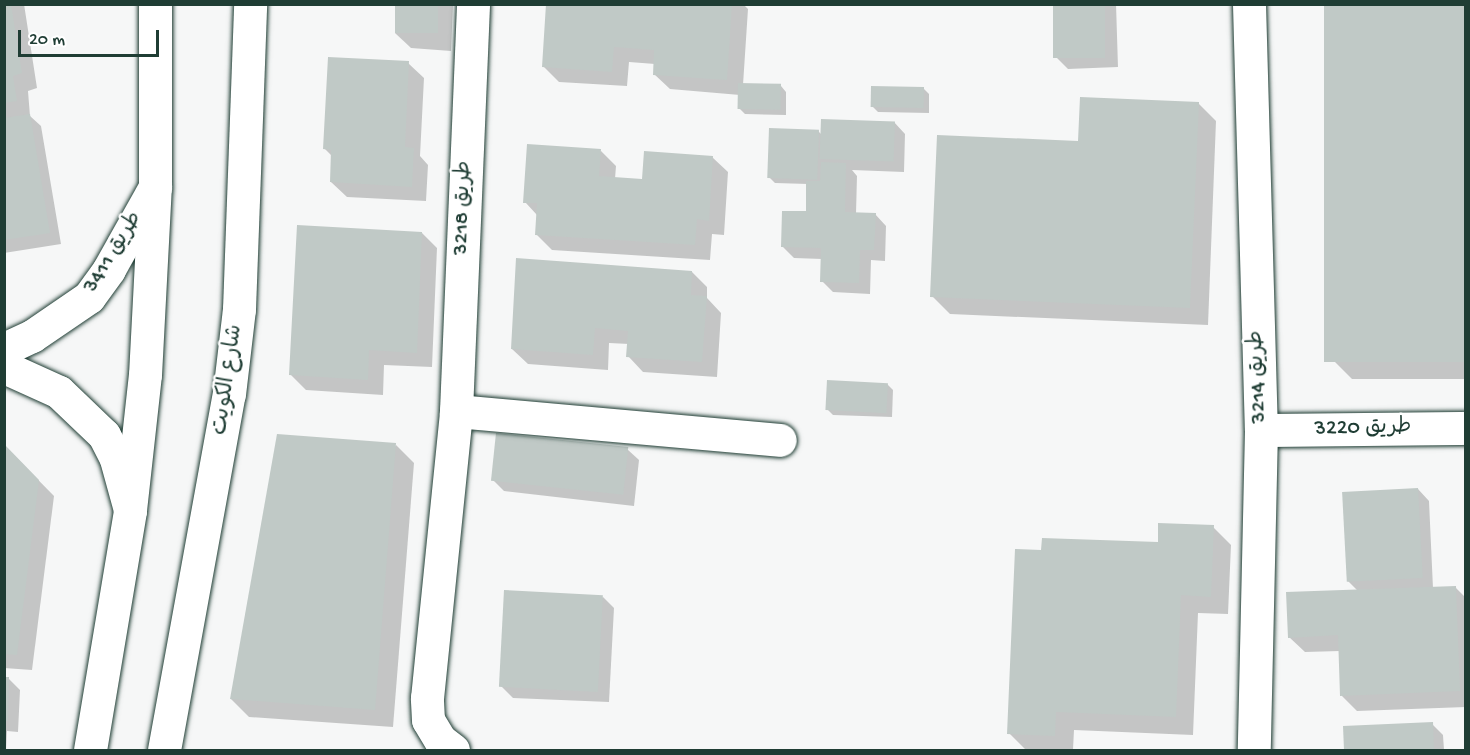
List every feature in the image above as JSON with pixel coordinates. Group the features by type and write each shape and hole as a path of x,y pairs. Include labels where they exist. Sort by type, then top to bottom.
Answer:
{"street":[{"path":"90,750 130,510 145,375 155,187 155,4"},
{"name":"شارع الكويت","path":"164,750 229,394 238,319 250,4"},
{"name":"طريق 3218","path":"453,750 440,740 428,720 427,698 456,411 473,4"},
{"name":"طريق 3214","path":"1249,4 1261,430 1254,750"},
{"name":"طريق 3411","path":"4,349 41,330 89,297 114,261 155,187"},
{"path":"4,367 59,392 104,435 116,459 130,510"},
{"path":"456,411 780,440"},
{"name":"طريق 3220","path":"1261,430 1466,428"}],"building":[{"path":"4,4 11,4 22,73 13,76 17,101 4,103"},
{"path":"546,4 732,4 727,80 653,75 654,50 614,47 612,72 542,67"},
{"path":"1053,4 1105,4 1105,58 1053,58"},
{"path":"1324,4 1466,4 1466,362 1324,362"},
{"path":"395,5 438,5 438,33 395,33"},
{"path":"328,57 409,61 405,147 414,148 412,187 330,182 331,150 323,149"},
{"path":"738,83 781,84 781,110 738,109"},
{"path":"871,86 924,87 924,108 871,107"},
{"path":"1080,97 1199,102 1190,308 930,297 937,135 1078,141"},
{"path":"30,114 50,233 4,240 4,118"},
{"path":"821,119 895,122 894,162 820,159"},
{"path":"769,128 819,130 817,180 767,178"},
{"path":"527,144 601,149 599,176 642,179 644,151 713,156 709,221 697,219 695,245 535,235 537,203 523,203"},
{"path":"821,162 846,163 845,212 876,213 874,250 860,250 859,283 820,282 821,248 781,247 782,211 806,211 806,181 820,181"},
{"path":"297,225 422,232 417,353 369,350 368,380 289,375"},
{"path":"516,258 692,271 691,295 707,296 702,362 626,357 628,331 595,328 593,355 511,349"},
{"path":"827,380 888,383 886,413 825,410"},
{"path":"496,433 628,447 623,495 491,481"},
{"path":"277,434 396,443 375,710 230,699"},
{"path":"4,444 39,480 17,655 4,654"},
{"path":"1418,488 1423,578 1347,582 1342,492"},
{"path":"1158,523 1214,525 1211,597 1181,595 1176,717 1056,712 1055,736 1007,734 1015,549 1041,550 1042,538 1158,542"},
{"path":"1456,586 1460,691 1340,696 1338,635 1288,638 1286,592"},
{"path":"504,590 603,595 598,692 499,687"},
{"path":"5,677 9,677 8,721 5,721"},
{"path":"1433,722 1434,750 1344,750 1343,726"}]}
